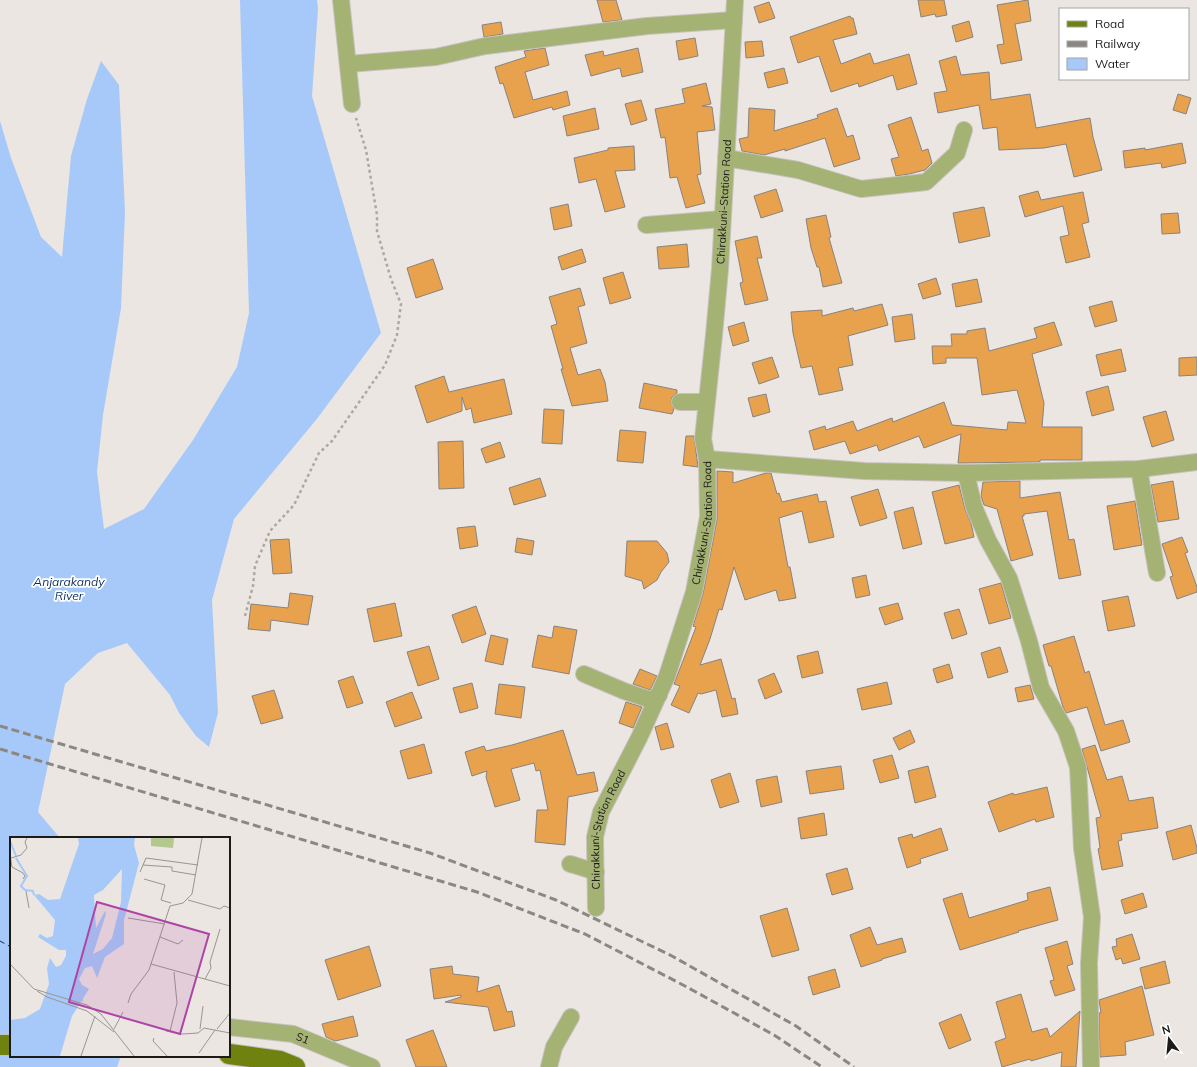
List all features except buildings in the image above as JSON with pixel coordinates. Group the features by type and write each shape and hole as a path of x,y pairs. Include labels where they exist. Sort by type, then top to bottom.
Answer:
{"main road":[{"path":"230,1054 280,1061 295,1067"}],"street":[{"path":"341,0 352,104"},
{"name":"Chirakkuni-Station Road","path":"596,908 595,837 602,812 668,676 694,592 708,517 707,459 703,439 714,335 726,158 722,122 735,0"},
{"path":"348,64 436,57 485,46 647,26 734,20"},
{"path":"726,158 798,170 861,189 926,182 957,153 964,130"},
{"path":"646,224 722,219"},
{"path":"680,402 706,402"},
{"path":"707,459 864,471 966,473 1139,469 1197,462"},
{"path":"1139,469 1157,573"},
{"path":"966,473 974,507 988,540 1009,578 1029,641 1041,688 1066,731 1078,766 1082,848 1092,917 1089,963 1091,1067"},
{"path":"584,674 624,691 652,700 659,694"},
{"path":"570,864 596,872"},
{"path":"549,1067 554,1047 572,1017"},
{"name":"S1","path":"230,1027 293,1034 372,1067"}],"path":[{"path":"244,616 253,586 255,566 270,531 294,506 319,453 332,441 385,365 397,335 401,304 391,279 377,231 366,150 352,104"}],"water":[{"name":"Anjarakandy River","path":"240,0 317,0 318,9 312,96 381,333 316,420 234,519 212,600 218,713 209,747 196,736 179,713 170,695 127,643 98,653 65,684 38,812 59,837 10,837 10,1057 121,1057 117,1067 0,1067 0,121 11,158 41,237 62,257 71,156 87,99 101,61 119,85 125,212 121,308 103,415 97,472 104,529 144,509 193,440 237,367 249,313"}],"ferry route":[{"path":"0,941 10,946"}],"railway":[{"path":"0,726 430,853 556,900 672,956 796,1026 854,1067"},
{"path":"0,749 477,892 585,934 685,986 774,1035 822,1067"}]}
